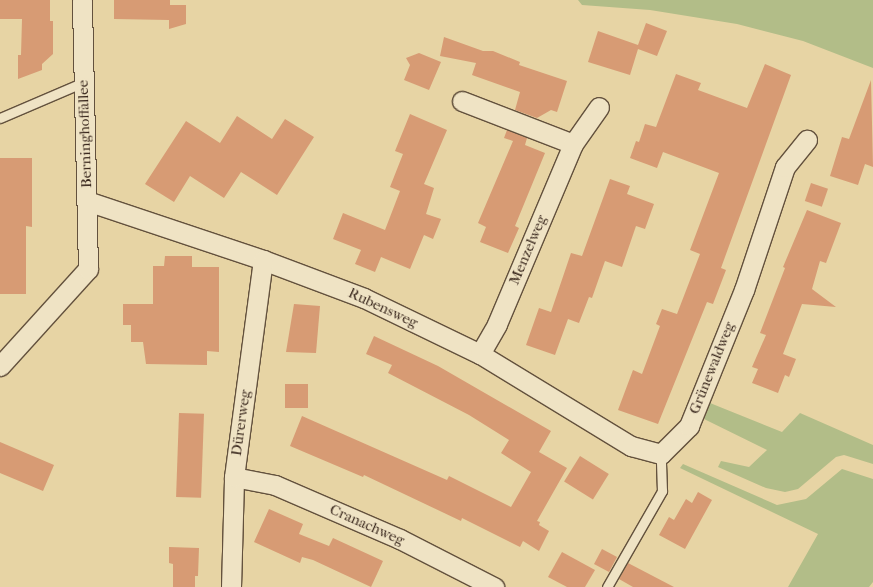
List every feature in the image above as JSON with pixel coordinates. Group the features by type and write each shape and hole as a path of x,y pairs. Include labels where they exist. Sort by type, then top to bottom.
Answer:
{"street":[{"name":"Berninghoffallee","path":"0,366 88,269 82,0"},
{"path":"462,101 573,144"},
{"name":"Menzelweg","path":"480,354 497,324 573,144 599,107"},
{"name":"Grünewaldweg","path":"661,454 689,426 744,290 785,167 807,140"},
{"name":"Rubensweg","path":"87,201 263,260 364,298 480,354 631,446 661,454"},
{"name":"Dürerweg","path":"231,587 234,477 263,260"},
{"name":"Cranachweg","path":"234,477 282,488 400,539 494,587"}],"lane":[{"path":"0,118 84,82"},
{"path":"607,587 662,491 661,454"}],"green space":[{"path":"578,0 873,0 873,68 803,41 737,24 650,10 582,5"},
{"path":"710,403 782,432 800,413 873,445 873,464 844,455 836,457 798,489 785,492 766,488 718,467 721,461 749,467 767,450 704,419"},
{"path":"683,464 777,505 806,499 842,469 873,479 873,582 869,587 788,587 818,534 680,468"}],"building":[{"path":"0,0 50,0 50,21 53,21 53,54 42,64 42,70 18,79 18,55 21,55 22,19 0,19"},
{"path":"114,0 170,0 170,5 186,5 186,24 169,29 169,20 114,19"},
{"path":"646,23 667,31 657,56 638,49 630,75 588,62 598,31 638,45"},
{"path":"444,37 483,51 493,51 520,62 519,65 567,81 557,112 551,110 537,118 515,110 520,92 472,75 476,63 440,56"},
{"path":"419,53 441,62 429,90 404,80 410,65 406,58"},
{"path":"765,64 791,75 721,268 726,270 713,304 707,302 658,424 618,410 633,370 642,374 660,326 656,324 662,309 677,314 700,254 690,250 719,173 663,152 657,168 630,158 636,141 639,142 645,124 656,127 676,74 701,83 698,90 747,108"},
{"path":"871,80 873,167 865,164 858,185 830,176 842,137 849,139"},
{"path":"410,114 447,130 424,184 434,188 426,214 441,219 433,239 424,235 410,269 381,257 375,272 355,264 361,250 333,239 343,213 385,230 400,191 390,187 403,154 395,151"},
{"path":"237,116 272,139 285,119 314,137 277,195 241,172 224,198 190,176 174,202 145,184 186,121 220,143"},
{"path":"507,130 527,138 525,145 545,153 515,226 519,228 508,253 480,242 486,227 478,223 513,141 504,138"},
{"path":"0,158 32,158 32,227 26,226 26,294 0,294"},
{"path":"610,179 630,186 627,194 654,204 645,229 636,226 622,267 605,261 592,298 589,297 579,323 568,319 555,355 526,345 539,308 551,312 571,253 582,256"},
{"path":"811,183 828,189 822,207 805,201"},
{"path":"807,210 841,223 826,263 820,261 812,289 836,307 802,304 783,354 796,359 789,377 785,375 778,393 752,383 758,369 752,367 766,335 760,333 785,268 783,267"},
{"path":"165,256 192,256 192,267 219,267 219,352 207,351 207,365 146,364 143,342 131,342 131,325 123,325 123,304 153,304 153,266 164,266"},
{"path":"294,304 320,306 316,353 286,352"},
{"path":"374,336 438,366 551,431 539,452 567,468 537,521 540,522 539,525 549,531 539,551 523,541 520,547 462,518 461,521 364,475 363,477 290,446 302,416 447,480 449,476 511,507 531,472 501,453 509,440 469,415 388,373 392,365 366,354"},
{"path":"285,384 308,384 308,408 285,408"},
{"path":"179,413 204,414 201,498 176,497"},
{"path":"0,442 54,465 43,491 0,473"},
{"path":"580,456 609,474 593,499 564,481"},
{"path":"698,492 712,500 685,549 659,535 669,517 674,520 686,499 692,503"},
{"path":"269,509 303,524 299,534 329,546 333,538 383,561 371,587 313,560 302,557 300,563 254,542"},
{"path":"169,547 199,548 198,576 195,576 195,587 173,587 173,564 169,563"},
{"path":"602,549 617,557 609,572 594,564"},
{"path":"562,552 595,570 585,587 567,587 548,577"},
{"path":"628,563 674,587 633,587 619,579"}]}
